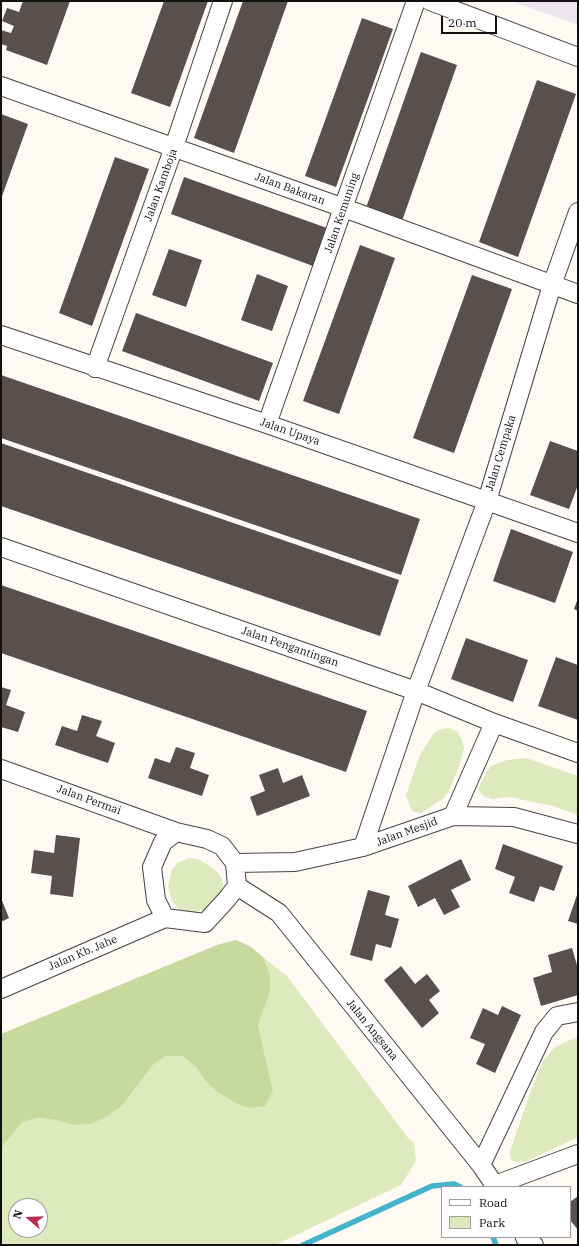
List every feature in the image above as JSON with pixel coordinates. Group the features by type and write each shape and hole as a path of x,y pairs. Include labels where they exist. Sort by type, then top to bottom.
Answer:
{"street":[{"name":"Jalan Kamboja","path":"95,368 174,147 224,1"},
{"name":"Jalan Kemuning","path":"268,424 416,1"},
{"path":"430,1 578,57"},
{"name":"Jalan Bakaran","path":"1,86 344,208 578,294"},
{"name":"Jalan Cempaka","path":"363,847 416,691 487,502 552,285 578,212"},
{"name":"Jalan Upaya","path":"1,335 95,368 268,424 578,533"},
{"name":"Jalan Pengantingan","path":"1,547 416,691 494,724 578,753"},
{"path":"453,816 494,724"},
{"name":"Jalan Permai","path":"1,769 176,832"},
{"name":"Jalan Mesjid","path":"235,863 295,862 363,847 453,816 514,817 578,834"},
{"path":"176,832 207,839 222,846 235,863 237,886 205,923 165,918 156,900 152,867 163,842 176,832"},
{"name":"Jalan Angsana","path":"237,886 279,913 481,1165 495,1186"},
{"name":"Jalan Kb. Jahe","path":"1,989 165,918"},
{"path":"481,1165 544,1032 557,1016 578,1012"},
{"path":"495,1186 578,1154"}],"shaded area":[{"path":"511,1 578,1 578,25"}],"green space":[{"path":"450,728 457,732 462,740 464,748 459,766 449,791 444,798 421,813 412,811 406,795 420,755 434,733 441,729"},
{"path":"526,758 578,776 578,815 553,806 509,797 492,799 484,796 478,789 491,766 507,760"},
{"path":"189,858 198,859 213,868 220,875 223,883 222,893 207,909 194,912 185,912 178,908 172,901 168,888 172,869 178,863"},
{"path":"236,940 251,947 264,958 270,975 270,992 258,1025 273,1091 265,1106 249,1108 234,1102 219,1093 206,1082 196,1067 182,1056 165,1056 152,1066 122,1106 108,1116 91,1124 74,1125 56,1120 39,1118 23,1122 1,1148 1,1034 217,945"},
{"path":"264,958 287,976 408,1138 414,1143 416,1161 401,1185 275,1245 1,1245 1,1148 23,1122 39,1118 56,1120 74,1125 91,1124 108,1116 122,1106 152,1066 165,1056 182,1056 196,1067 206,1082 219,1093 234,1102 273,1091 258,1025 270,992 270,975"},
{"path":"578,1037 578,1137 525,1162 512,1161 510,1151 543,1061 554,1048"}],"building":[{"path":"23,1 70,1 47,65 6,50 7,46 1,44 1,30 11,33 14,26 2,21 7,8 19,12"},
{"path":"164,1 208,1 170,107 131,93"},
{"path":"243,1 288,1 234,153 194,138"},
{"path":"362,18 393,29 336,187 305,176"},
{"path":"421,52 457,65 402,221 366,208"},
{"path":"537,80 576,94 518,257 479,242"},
{"path":"1,114 28,124 1,199"},
{"path":"115,157 149,169 92,326 59,313"},
{"path":"184,177 327,228 313,266 171,214"},
{"path":"360,245 395,258 339,414 303,401"},
{"path":"169,249 202,260 186,307 152,295"},
{"path":"257,274 288,286 272,331 241,320"},
{"path":"472,275 512,289 454,453 413,438"},
{"path":"136,313 273,363 259,401 122,351"},
{"path":"1,375 420,519 401,575 1,438"},
{"path":"550,441 578,451 578,485 569,509 530,495"},
{"path":"1,443 399,580 380,636 1,506"},
{"path":"511,529 573,552 555,603 493,581"},
{"path":"1,585 367,711 346,772 1,653"},
{"path":"578,598 578,611 574,609"},
{"path":"466,638 528,660 513,702 451,679"},
{"path":"556,657 578,665 578,720 538,706"},
{"path":"1,687 11,690 6,705 25,712 18,732 1,727"},
{"path":"82,715 102,721 96,736 115,743 108,763 55,745 62,726 77,731"},
{"path":"176,747 195,753 190,768 209,775 202,796 148,778 155,758 170,763"},
{"path":"278,768 283,783 302,775 310,796 257,816 250,797 265,791 259,775"},
{"path":"56,835 80,838 73,897 50,894 52,876 31,873 34,850 54,853"},
{"path":"503,844 563,866 554,891 540,886 534,902 509,893 515,877 495,869"},
{"path":"461,859 471,880 451,890 460,907 444,915 435,898 418,907 408,886"},
{"path":"368,890 390,896 385,915 399,919 391,948 376,944 372,961 350,955"},
{"path":"578,892 578,924 568,921"},
{"path":"1,898 9,918 1,922"},
{"path":"572,948 577,965 578,964 578,995 541,1006 533,978 552,972 548,955"},
{"path":"401,966 415,984 427,974 440,991 429,1000 439,1013 422,1028 384,980"},
{"path":"502,1006 521,1015 495,1073 476,1064 485,1044 470,1038 483,1008 498,1015"},
{"path":"578,1196 578,1230 571,1221 571,1201"}],"waterway":[{"path":"303,1245 432,1186 454,1184 458,1186"},
{"path":"493,1238 496,1245"}]}
